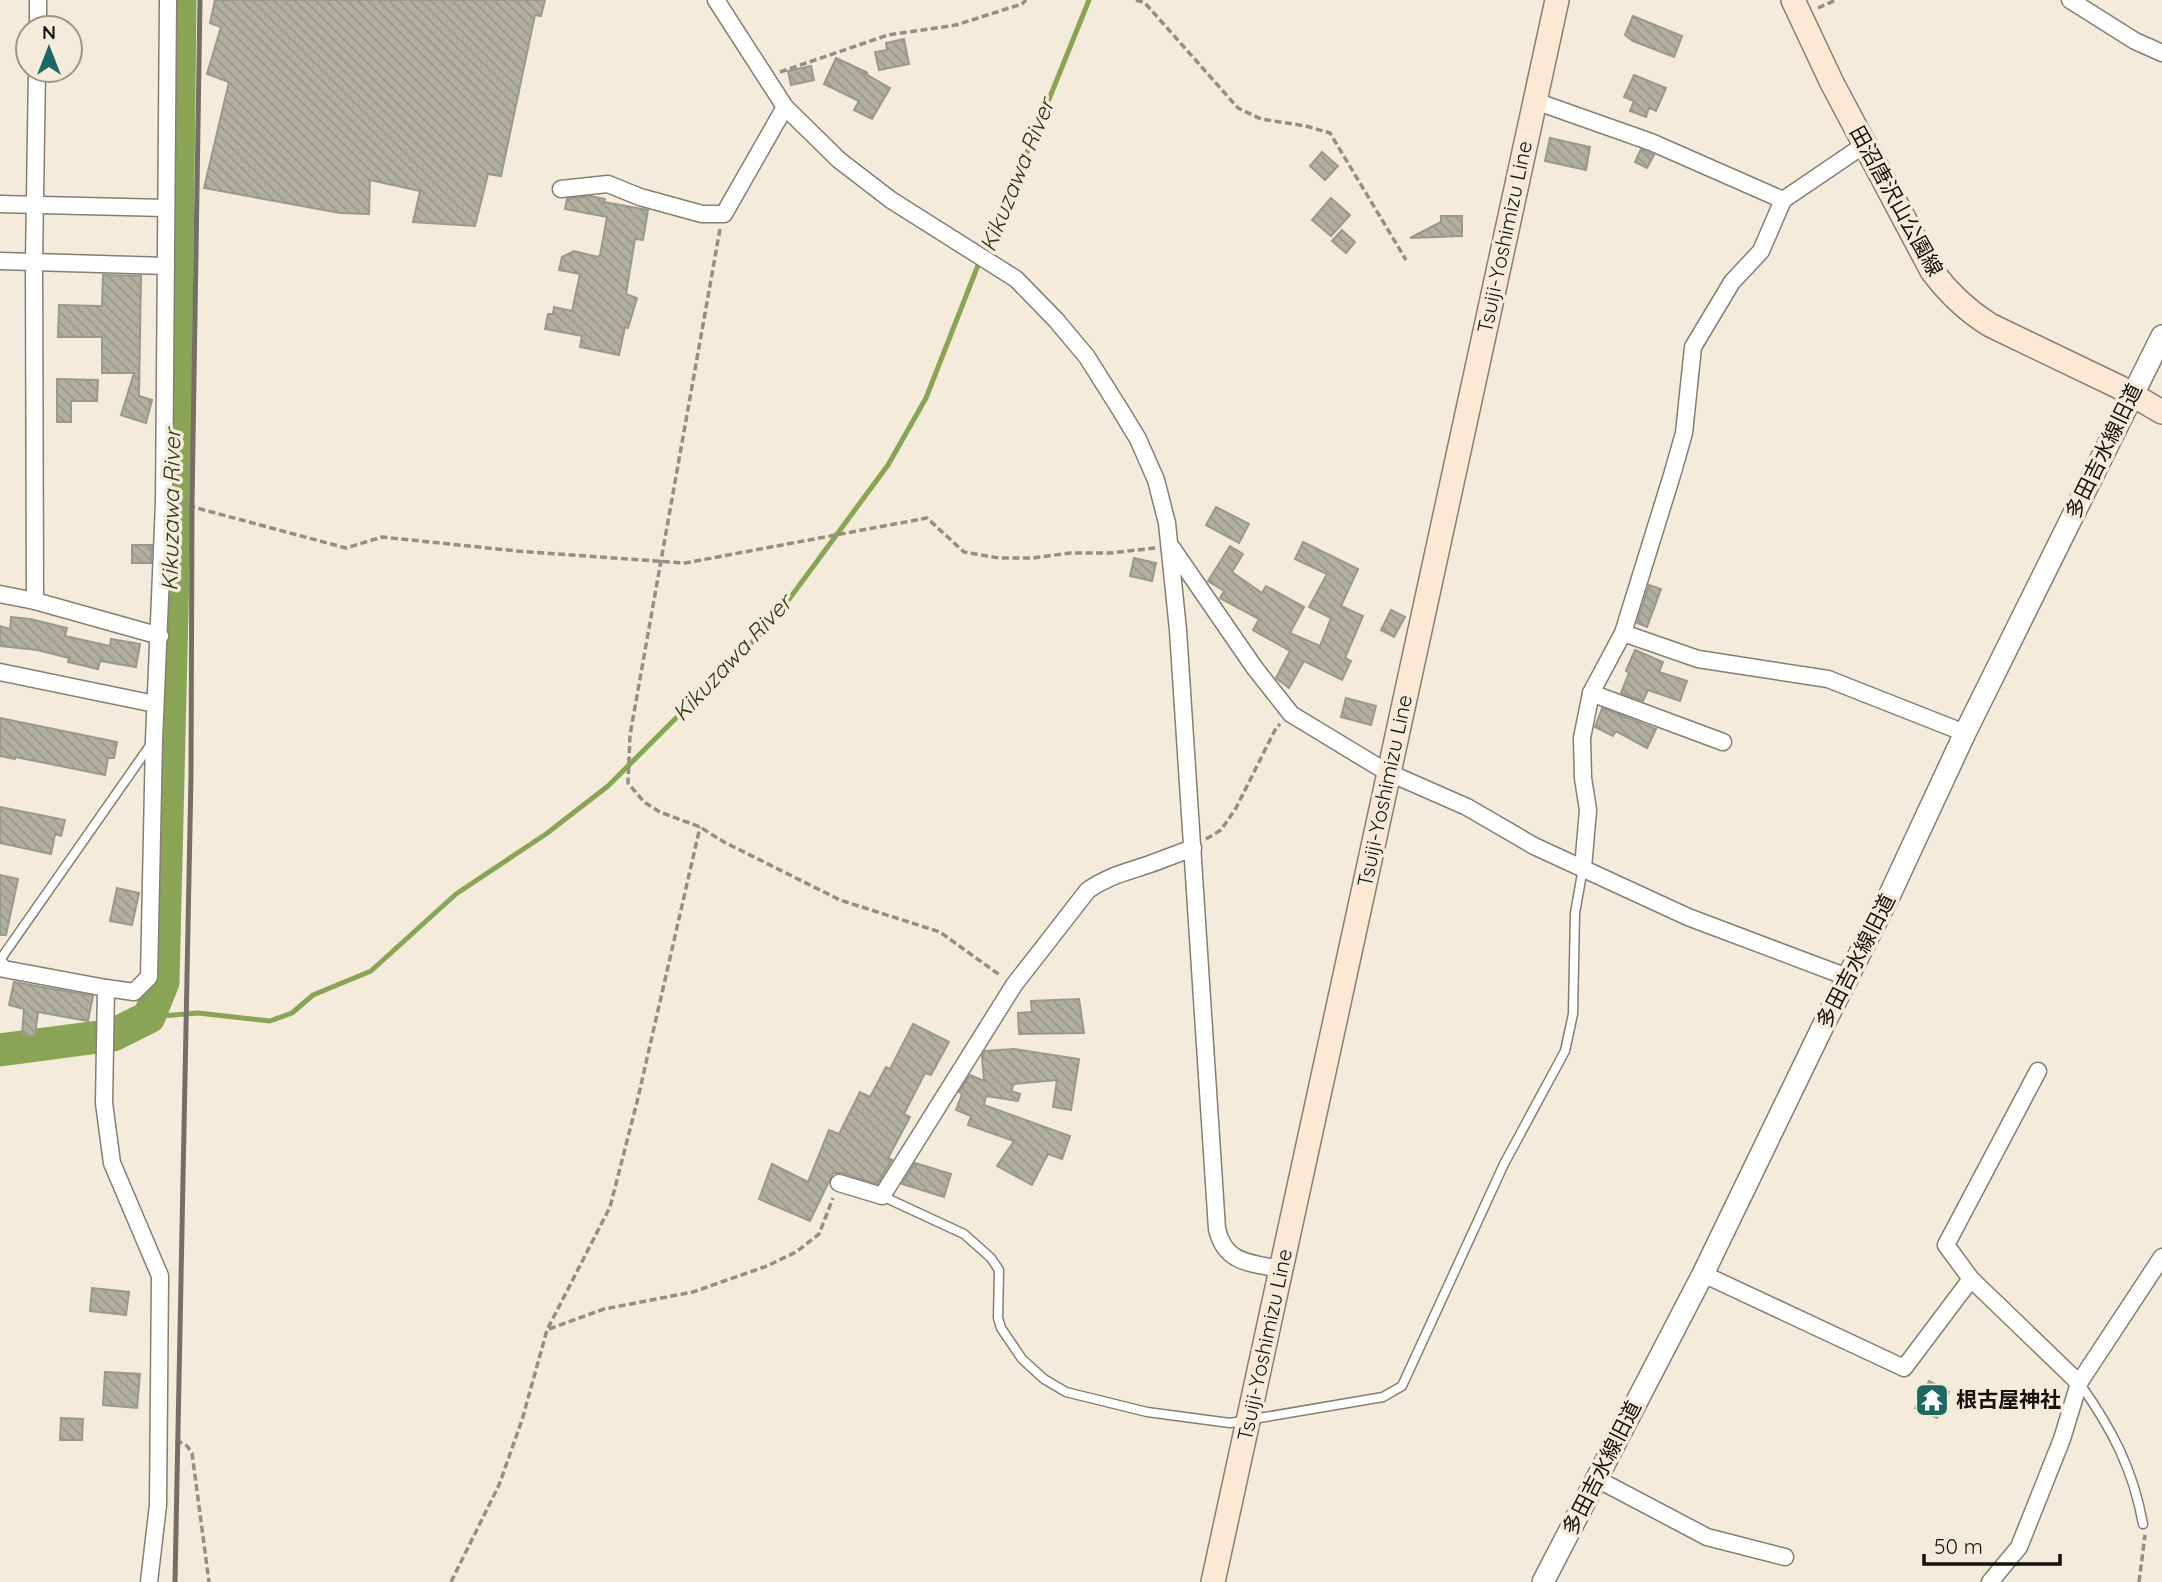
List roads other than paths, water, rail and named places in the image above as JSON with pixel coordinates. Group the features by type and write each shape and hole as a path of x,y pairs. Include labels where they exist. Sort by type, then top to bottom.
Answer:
{"main road":[{"name":"Tsuiji-Yoshimizu Line","path":"1213,1582 1557,0"},
{"name":"田沼唐沢山公園線","path":"1793,0 1864,145 1933,271 1958,303 1990,325 2119,387 2162,412"}],"street":[{"path":"0,965 4,969 134,992 149,977 155,705 164,503 167,0"},
{"path":"716,0 785,107 839,160 891,200 1016,279 1056,320 1087,358 1138,439 1156,480 1171,547 1217,1229 1220,1244 1230,1254 1242,1261 1281,1269"},
{"path":"2070,0 2135,41 2162,54"},
{"path":"35,601 34,262 37,84"},
{"path":"1535,101 1651,142 1783,200"},
{"path":"561,188 608,184 640,197 702,214 724,214 785,107"},
{"path":"1583,868 1588,810 1583,778 1582,738 1591,693 1623,633 1684,433 1693,347 1732,282 1761,251 1783,200 1864,145"},
{"path":"0,204 166,208"},
{"path":"0,261 166,265"},
{"name":"多田吉水線旧道","path":"1543,1582 1703,1273 1891,892 1965,733 2162,336"},
{"path":"1171,547 1254,667 1291,714 1389,773 1466,807 1534,846 1688,917 1847,978"},
{"path":"0,594 35,601 160,636"},
{"path":"1623,633 1698,659 1828,679 1965,733"},
{"path":"0,672 155,705"},
{"path":"1591,693 1723,742"},
{"path":"839,1183 882,1196 1014,985 1088,890 1116,873 1148,865 1193,848"},
{"path":"106,988 104,1103 113,1163 160,1276 158,1505 149,1582"},
{"path":"2038,1071 1946,1245 1971,1279 2079,1383"},
{"path":"1990,1582 2019,1547 2062,1438 2079,1383 2162,1258"},
{"path":"1703,1273 1903,1368 1971,1279"},
{"path":"1597,1479 1707,1537 1785,1558"}],"lane":[{"path":"0,960 154,740"},
{"path":"882,1196 964,1234 991,1258 999,1270 998,1318 1001,1328 1022,1359 1044,1379 1066,1392 1147,1412 1230,1423 1383,1397 1402,1386 1504,1164 1565,1051 1573,1014 1575,913 1583,868"},
{"path":"2079,1383 2100,1412 2128,1466 2143,1524"}],"waterway":[{"name":"Kikuzawa River","path":"0,1050 113,1035 149,1017 163,982 174,530 180,0"},
{"name":"Kikuzawa River","path":"149,1017 198,1013 270,1021 292,1013 313,995 371,971 456,894 546,834 608,786 773,621 888,465 926,398 984,250 1035,134 1089,0"}],"railway":[{"path":"175,1582 191,776 192,505 200,0"}],"place":[{"name":"根古屋神社","path":"1932,1400"}]}
